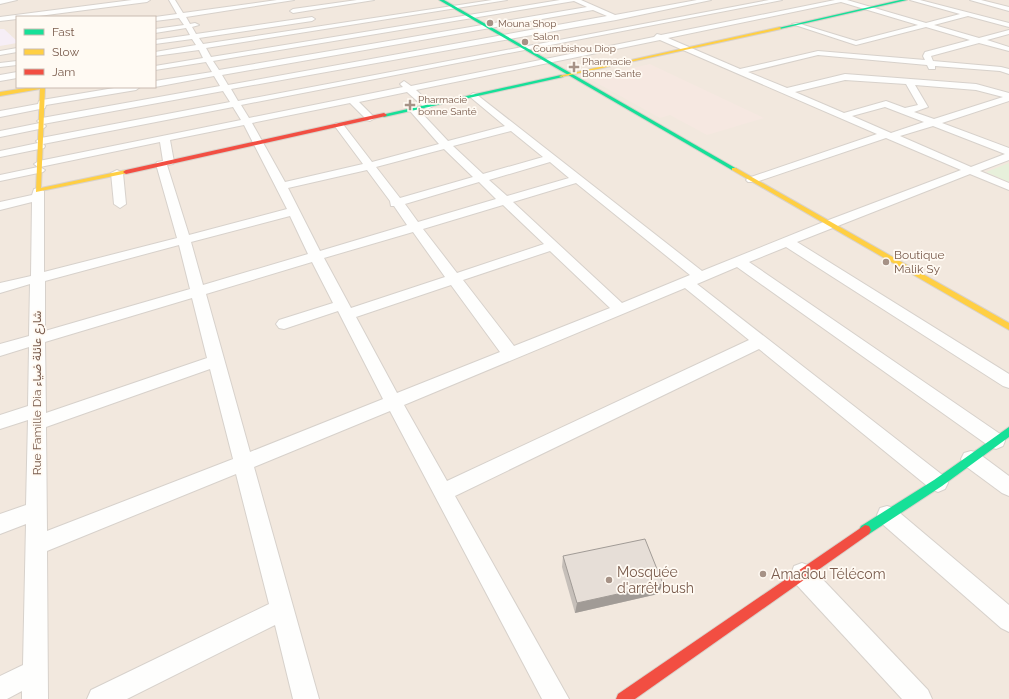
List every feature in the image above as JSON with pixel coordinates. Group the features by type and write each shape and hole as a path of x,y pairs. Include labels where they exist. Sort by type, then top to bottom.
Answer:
{"street":[{"path":"0,2 14,0"},
{"path":"32,16 147,0"},
{"path":"156,19 292,0"},
{"path":"305,0 360,49 409,88 428,106"},
{"path":"284,12 371,0"},
{"path":"441,0 1009,327"},
{"path":"156,54 504,0"},
{"path":"156,68 572,0"},
{"path":"576,0 637,28 741,71 1009,187"},
{"path":"0,154 40,144 391,73 637,28 779,0"},
{"path":"0,178 39,167 164,138 842,0 1009,49"},
{"path":"0,206 116,173 428,106 905,0"},
{"path":"913,0 1009,25"},
{"path":"973,0 1007,7"},
{"path":"0,134 42,123 225,88 507,38 614,17 710,2 783,27"},
{"path":"167,7 177,3 180,15 259,142 283,186 316,256 393,401 556,699"},
{"path":"42,5 43,15"},
{"path":"156,84 595,8"},
{"path":"566,13 586,22"},
{"path":"856,45 969,14"},
{"path":"0,19 16,18"},
{"path":"156,42 317,18"},
{"path":"156,31 202,24"},
{"path":"795,24 856,45 873,49"},
{"path":"945,84 936,74 927,56 924,54 980,41 1009,32"},
{"path":"856,45 873,79"},
{"path":"0,53 16,50"},
{"path":"741,71 817,53 1006,69"},
{"path":"0,65 16,63"},
{"path":"0,78 16,75"},
{"path":"787,91 842,78 945,84 988,89 1009,97"},
{"path":"906,110 923,107 909,81"},
{"path":"0,94 36,88"},
{"name":"Rue Famille Dia شارع عائلة ضياء","path":"35,699 37,278 38,194 42,123 42,88"},
{"path":"0,114 131,88"},
{"path":"473,96 577,179 693,280 758,342 938,483"},
{"path":"752,180 1009,97"},
{"path":"352,100 370,118"},
{"path":"843,116 882,104 891,105 935,121 1009,152"},
{"path":"413,109 446,145 554,245 620,309"},
{"path":"339,125 510,354"},
{"path":"283,186 369,166 513,127"},
{"path":"164,138 165,163 197,292 306,699"},
{"path":"36,545 243,463 830,224 1009,156"},
{"path":"396,203 480,177 552,158"},
{"path":"116,173 120,204"},
{"path":"0,350 414,227 503,199 577,179"},
{"path":"0,288 294,212"},
{"path":"787,242 1009,382"},
{"path":"284,324 345,310 454,279 554,245"},
{"path":"623,699 887,515 938,483 1003,436 738,261"},
{"path":"443,492 758,342"},
{"path":"0,422 37,417 216,361"},
{"path":"971,459 1009,487"},
{"path":"0,524 36,511"},
{"path":"887,515 1009,620"},
{"path":"802,574 919,699"},
{"path":"100,699 283,609"},
{"path":"0,689 35,672"}],"shaded area":[{"path":"0,0 1009,0 1009,699 0,699"},
{"path":"0,29 4,29 16,40 16,43 0,46"},
{"path":"650,64 764,118 707,135 670,115 660,118 588,78"}],"green space":[{"path":"1009,163 1009,182 986,172"}],"building":[{"name":"Mosquée d'arrêt bush","path":"645,539 663,584 577,603 563,556"}],"traffic: fast":[{"path":"441,0 734,169"},
{"path":"780,28 905,0"},
{"path":"384,115 561,76"},
{"path":"865,530 938,483 1009,431"}],"traffic: slow":[{"path":"561,76 780,28"},
{"path":"0,94 35,88"},
{"path":"43,88 38,191 126,172"},
{"path":"734,169 1009,327"}],"traffic: jam":[{"path":"126,172 384,115"},
{"path":"623,699 865,530"}],"place":[{"name":"Mouna Shop","path":"490,23"},
{"name":"Salon Coumbishou Diop","path":"525,42"},
{"name":"Pharmacie Bonne Sante","path":"574,67"},
{"name":"Pharmacie bonne Santé","path":"410,105"},
{"name":"Boutique Malik Sy","path":"886,262"},
{"name":"Amadou Télécom","path":"763,574"},
{"name":"Mosquée d'arrêt bush","path":"609,580"}]}
